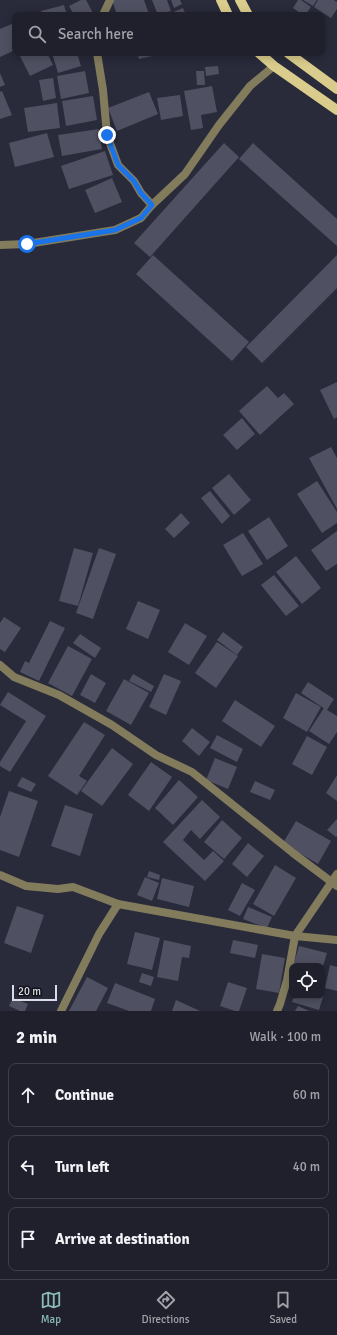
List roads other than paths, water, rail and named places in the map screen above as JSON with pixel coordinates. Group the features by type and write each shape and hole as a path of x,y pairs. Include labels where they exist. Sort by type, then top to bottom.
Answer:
{"main road":[{"path":"221,0 227,12"},
{"path":"240,0 246,12"},
{"path":"262,56 274,66 337,110"},
{"path":"292,56 337,89"}],"street":[{"path":"104,12 110,0"},
{"path":"97,56 103,90 107,135 118,165 134,181 141,193 152,205"},
{"path":"0,245 27,244 115,230 141,218 152,205 185,174 219,124 250,86 274,66"},
{"path":"0,666 14,677 59,695 112,725 156,755 192,772 293,853 334,883"},
{"path":"277,1011 287,980 295,936 334,883 337,874"},
{"path":"0,875 26,886 58,889 73,887 118,904 295,936 337,940"},
{"path":"61,1011 99,934 118,904"}]}
